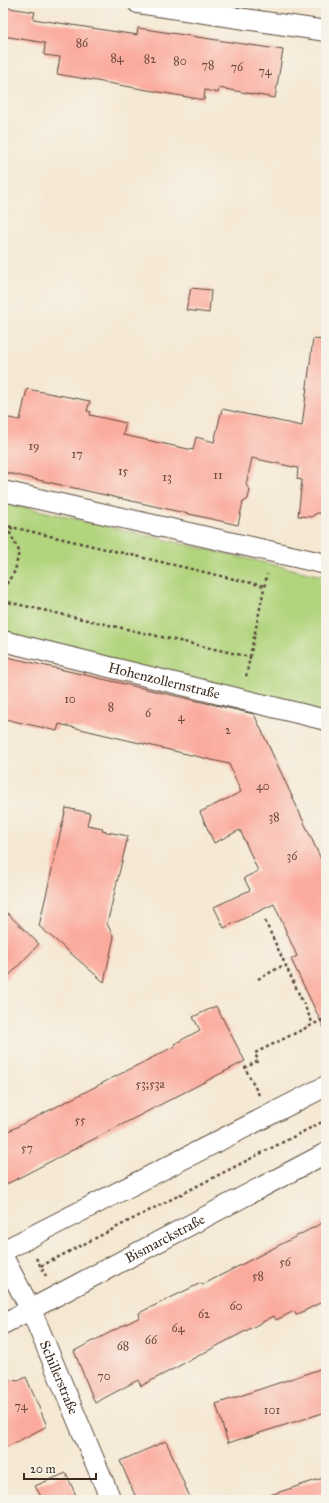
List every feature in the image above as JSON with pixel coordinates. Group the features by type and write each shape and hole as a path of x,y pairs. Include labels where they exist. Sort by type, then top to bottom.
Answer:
{"street":[{"path":"138,3 326,31"},
{"path":"3,491 326,564"},
{"name":"Hohenzollernstraße","path":"3,641 326,720"},
{"path":"3,1251 326,1086"},
{"name":"Bismarckstraße","path":"3,1324 326,1153"},
{"name":"Schillerstraße","path":"3,1257 30,1310 111,1500"}],"path":[{"path":"3,525 264,586"},
{"path":"3,589 15,571 19,551 10,533 12,527"},
{"path":"242,699 271,552"},
{"path":"3,601 250,657"},
{"path":"265,921 279,949 284,966 313,1024"},
{"path":"258,979 284,966"},
{"path":"270,1115 245,1068 258,1061 255,1054 326,1018"},
{"path":"41,1266 326,1120"},
{"path":"26,1239 57,1296"}],"green space":[{"path":"3,502 326,577 326,725 3,651"}],"building":[{"path":"3,7 35,12 33,19 137,35 138,28 283,50 275,98 219,88 218,93 205,90 204,100 57,74 60,57 44,55 45,43 3,36"},
{"path":"191,288 211,290 209,313 186,310"},
{"path":"313,339 326,340 326,514 317,513 311,517 298,516 302,480 297,479 298,468 252,458 246,485 250,490 248,499 243,502 238,525 3,472 3,417 20,420 27,389 90,401 87,411 91,412 90,415 126,423 123,435 193,450 196,437 214,442 222,409 302,426"},
{"path":"3,656 254,714 326,870 326,1032 291,959 297,956 274,904 224,928 214,907 250,890 244,878 258,871 240,830 214,843 200,812 241,792 229,764 59,724 57,731 5,719 7,711 3,710"},
{"path":"66,808 90,813 87,825 103,828 102,831 128,836 107,924 114,937 104,982 39,926"},
{"path":"3,909 39,944 3,982"},
{"path":"216,1006 245,1061 3,1186 3,1134 175,1046 174,1044 200,1030 193,1017"},
{"path":"326,1221 326,1300 296,1315 294,1311 276,1320 274,1316 141,1386 138,1380 95,1403 74,1351 140,1317 139,1313 201,1283 202,1285"},
{"path":"326,1367 326,1412 228,1443 216,1404"},
{"path":"26,1377 47,1426 3,1449 3,1388 10,1380 18,1381"},
{"path":"166,1441 191,1500 137,1500 120,1461"},
{"path":"66,1473 78,1500 43,1500 35,1486"},
{"path":"326,1477 326,1500 267,1500 267,1496"}]}
